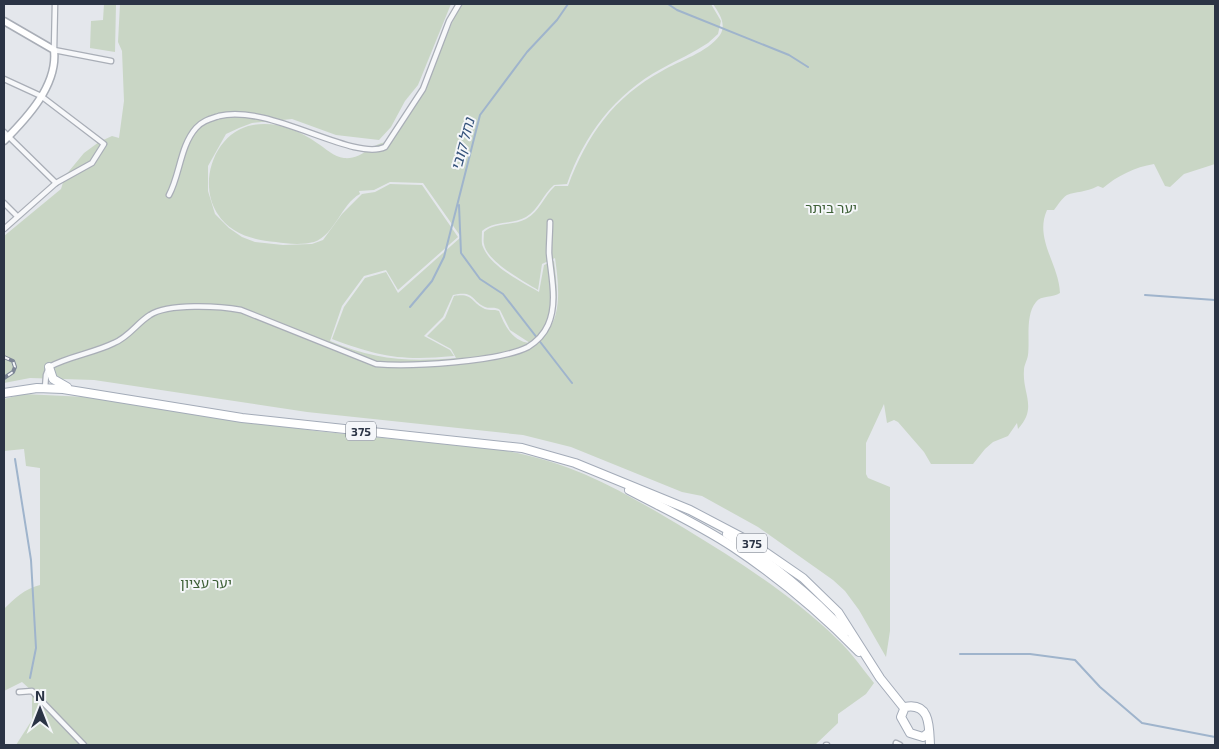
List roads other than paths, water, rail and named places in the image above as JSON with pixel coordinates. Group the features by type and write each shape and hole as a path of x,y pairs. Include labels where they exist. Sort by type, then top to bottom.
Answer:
{"main road":[{"path":"49,367 50,374 57,383 80,391"},
{"name":"375","path":"4,393 45,388 80,391 242,418 522,448 566,460 690,510 778,568 822,607 862,649 871,664"},
{"path":"596,472 731,546 775,577 816,611 871,664 904,708"},
{"path":"904,708 912,705 920,708 930,723 930,745"},
{"path":"904,708 901,717 903,724 910,733 926,745"},
{"path":"917,737 923,737 929,732"}],"street":[{"path":"55,4 54,50 56,62 41,96 5,136 56,183"},
{"path":"169,195 175,184 190,136 195,129 207,119 232,113 251,114 359,148 380,149 385,147 423,89 449,21 458,4"},
{"path":"4,21 54,50 111,61"},
{"path":"4,79 41,96 104,144 92,163 56,183 4,229"},
{"path":"4,203 17,216"},
{"path":"45,388 49,367 115,343 133,332 147,317 160,310 225,306 241,310 376,364 456,362 505,354 528,347 541,337 549,324 553,300 549,251 550,222"},
{"path":"19,692 32,691 84,745"}],"waterway":[{"name":"נחל קובי","path":"410,307 432,281 444,257 480,115 527,52 557,20 568,4"},
{"path":"668,4 677,10 789,55 808,67"},
{"path":"459,205 461,253 480,279 503,294 572,383"},
{"path":"1145,295 1215,300"},
{"path":"15,459 31,560 36,648 30,678"},
{"path":"960,654 1030,654 1075,660 1100,687 1142,723 1215,737"}],"railway":[{"path":"4,357 13,361 15,367 13,372 4,378"}],"park label":[{"name":"יער ביתר","path":"831,207"},
{"name":"יער עציון","path":"206,582"}]}
